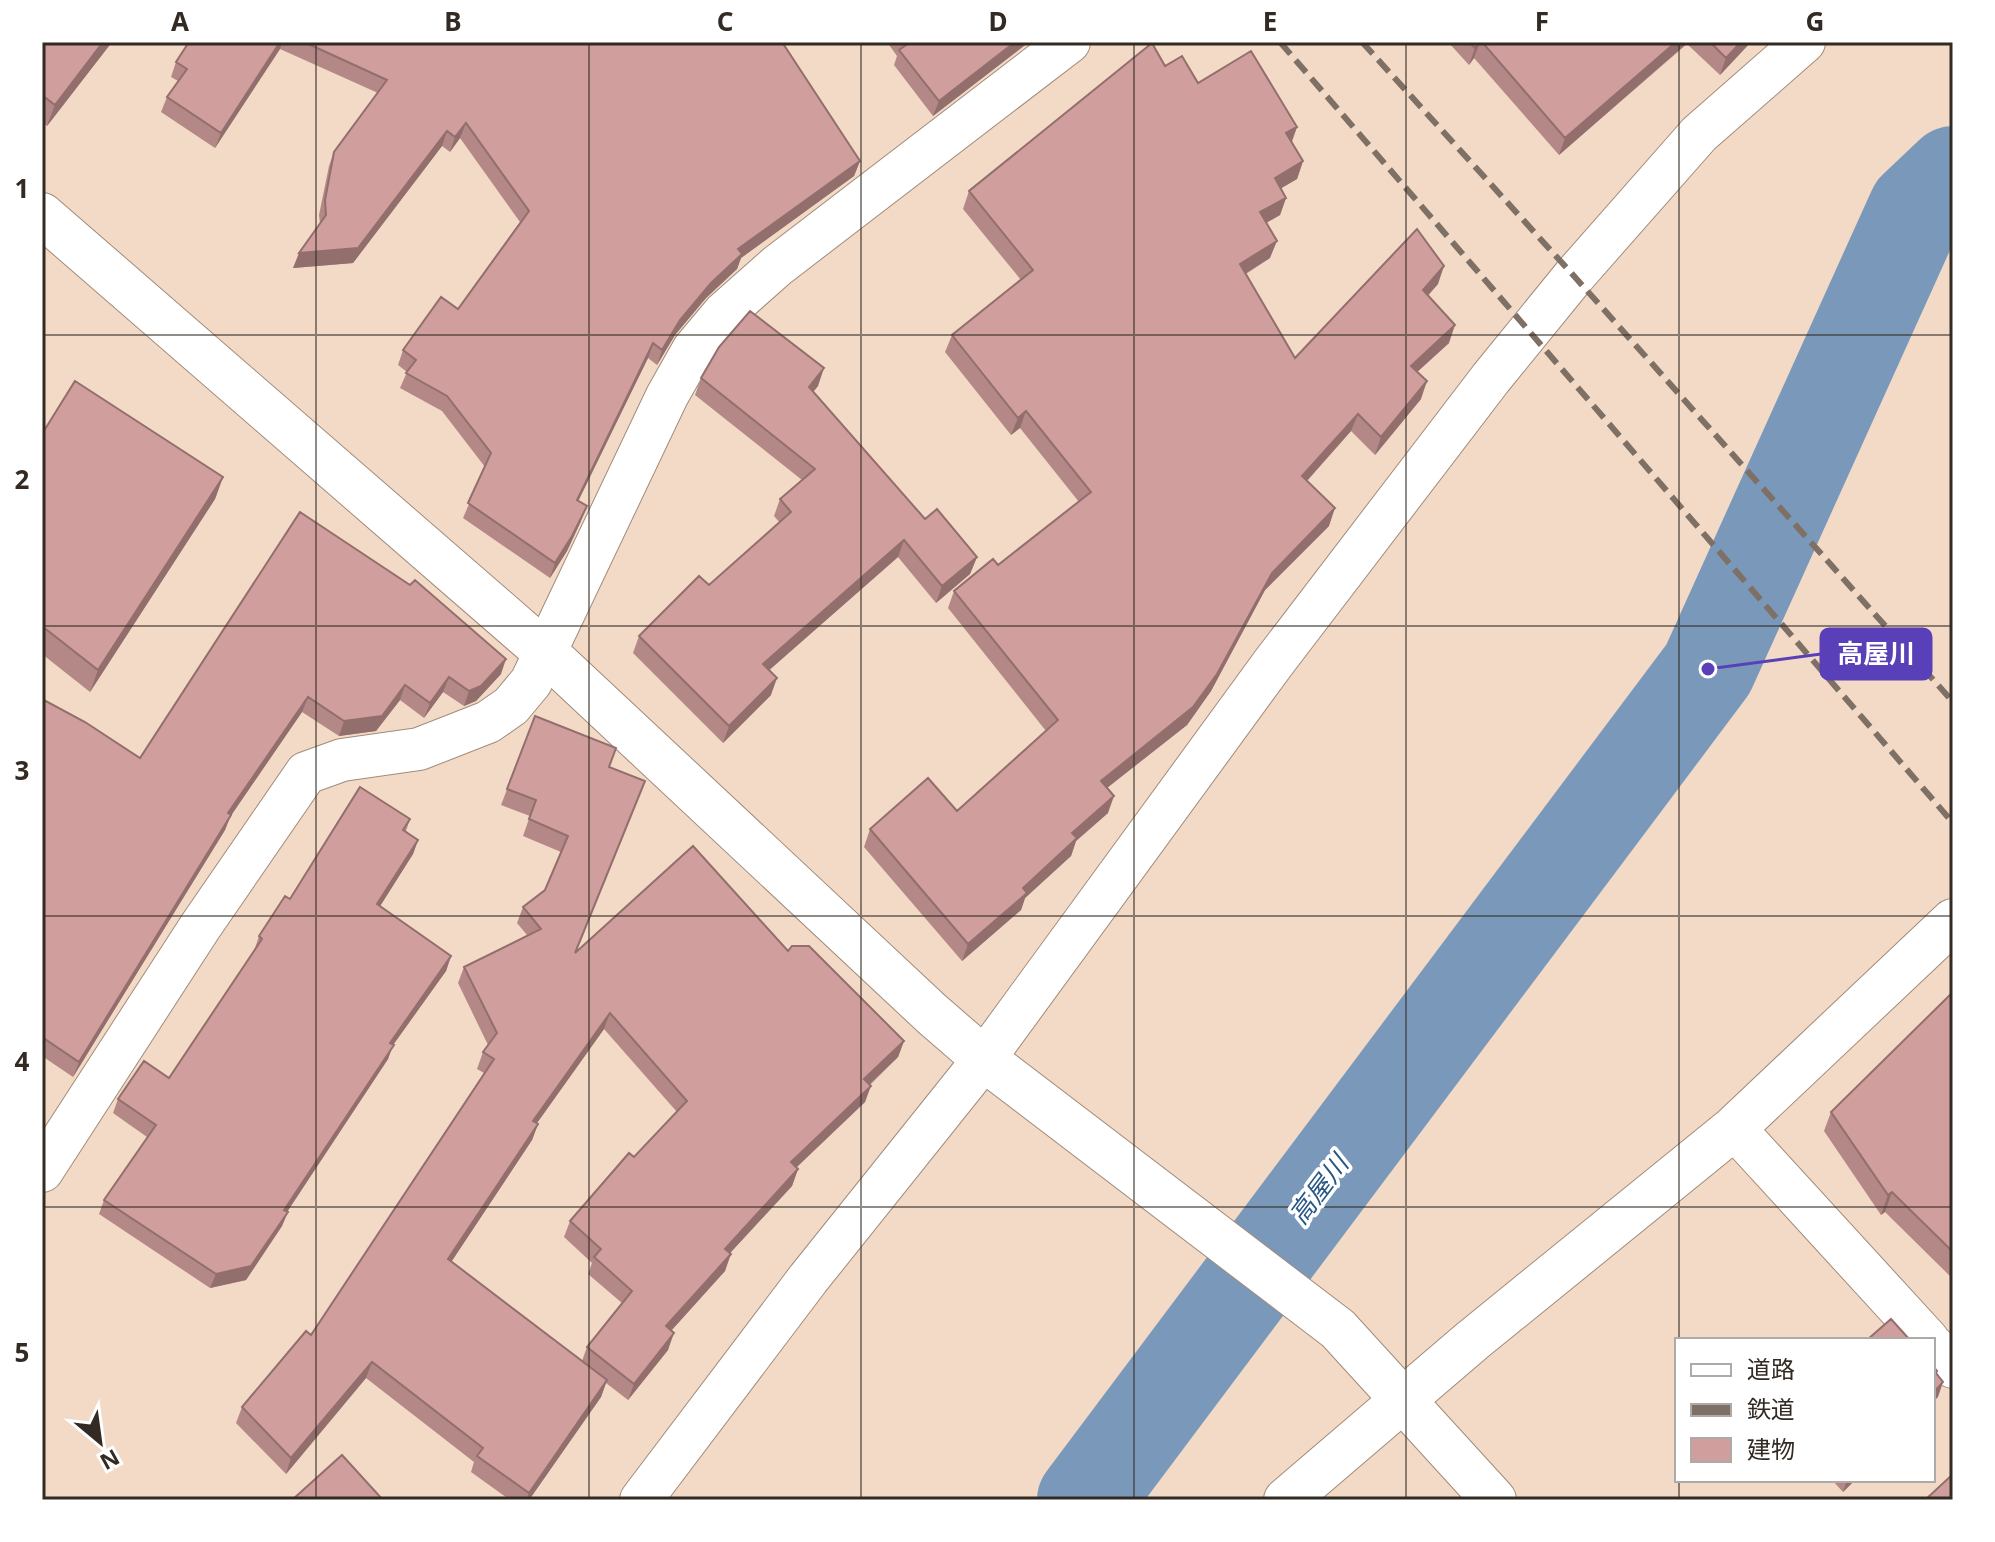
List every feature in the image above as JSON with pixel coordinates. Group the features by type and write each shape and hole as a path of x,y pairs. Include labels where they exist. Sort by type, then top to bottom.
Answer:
{"street":[{"path":"42,1171 200,927 306,773 342,760 419,749 488,722 511,706 531,682 667,396 693,350 724,313 777,266 1069,42"},
{"path":"641,1500 808,1279 992,1065 1274,662 1491,378 1574,276 1699,134 1804,42"},
{"path":"42,215 544,651 932,1014 992,1065 1338,1329 1494,1500"},
{"path":"1286,1500 1403,1398 1734,1128 1953,921"},
{"path":"1734,1128 1926,1338"},
{"path":"1935,1348 1953,1367"}],"building":[{"path":"42,42 103,42 55,105 42,95"},
{"path":"189,42 280,42 221,133 167,97 187,69 176,62"},
{"path":"304,42 782,42 860,161 738,249 742,254 711,283 680,320 662,350 653,343 577,500 587,506 555,563 468,503 491,453 447,396 406,373 416,360 403,350 441,297 458,309 529,211 466,123 455,137 447,131 358,248 299,253 326,215 325,200 334,152 387,80"},
{"path":"903,42 1015,42 939,101 899,50 906,45"},
{"path":"1482,42 1676,42 1565,138"},
{"path":"1710,42 1741,42 1726,58"},
{"path":"1152,43 1165,66 1182,56 1198,83 1251,51 1297,127 1286,133 1303,161 1275,178 1286,198 1260,212 1277,241 1240,264 1295,358 1417,229 1444,266 1423,290 1455,325 1411,366 1427,381 1381,437 1358,414 1302,476 1335,508 1272,573 1217,674 1193,707 1101,781 1114,796 1072,833 1077,838 1023,888 1027,893 968,944 870,829 928,778 957,811 1058,720 954,591 993,559 998,565 1091,492 1026,411 1018,418 952,335 1033,270 969,191"},
{"path":"750,311 824,368 809,387 925,519 937,509 977,557 942,586 904,540 763,664 777,678 729,726 639,636 699,576 709,585 791,512 780,499 815,469 701,378 719,347"},
{"path":"75,381 223,477 98,670 42,626 42,434"},
{"path":"300,512 410,585 415,580 506,659 481,686 469,691 449,677 430,703 405,685 382,716 344,721 308,697 228,813 231,815 79,1062 42,1037 42,699 85,722 140,758"},
{"path":"535,716 616,748 609,767 645,781 575,953 693,846 788,951 792,946 809,946 904,1041 864,1079 871,1086 791,1162 798,1169 725,1249 731,1254 666,1326 674,1333 634,1384 587,1347 632,1291 594,1257 601,1249 570,1221 629,1153 634,1157 687,1101 610,1013 533,1121 538,1124 448,1259 607,1380 529,1493 477,1456 483,1448 372,1362 291,1458 242,1407 306,1331 311,1335 494,1059 483,1052 497,1033 464,967 541,929 523,907 545,890 568,836 529,819 536,800 507,789"},
{"path":"360,787 410,819 403,830 418,840 377,904 451,956 390,1043 394,1045 284,1210 288,1212 251,1266 216,1274 104,1200 156,1125 118,1099 144,1061 169,1078 262,939 259,936 285,896 290,899"},
{"path":"1953,992 1953,1252 1892,1192 1888,1195 1831,1112"},
{"path":"1891,1319 1908,1338 1869,1338"},
{"path":"1935,1368 1936,1373 1943,1382 1935,1391"},
{"path":"342,1455 383,1500 292,1500"},
{"path":"1953,1474 1953,1500 1925,1500"}],"waterway":[{"name":"高屋川","path":"1085,1500 1708,669 1916,209 1953,174"}],"railway":[{"path":"1280,42 1953,823"},
{"path":"1362,42 1953,702"}],"place":[{"name":"高屋川","path":"1708,669"}]}
